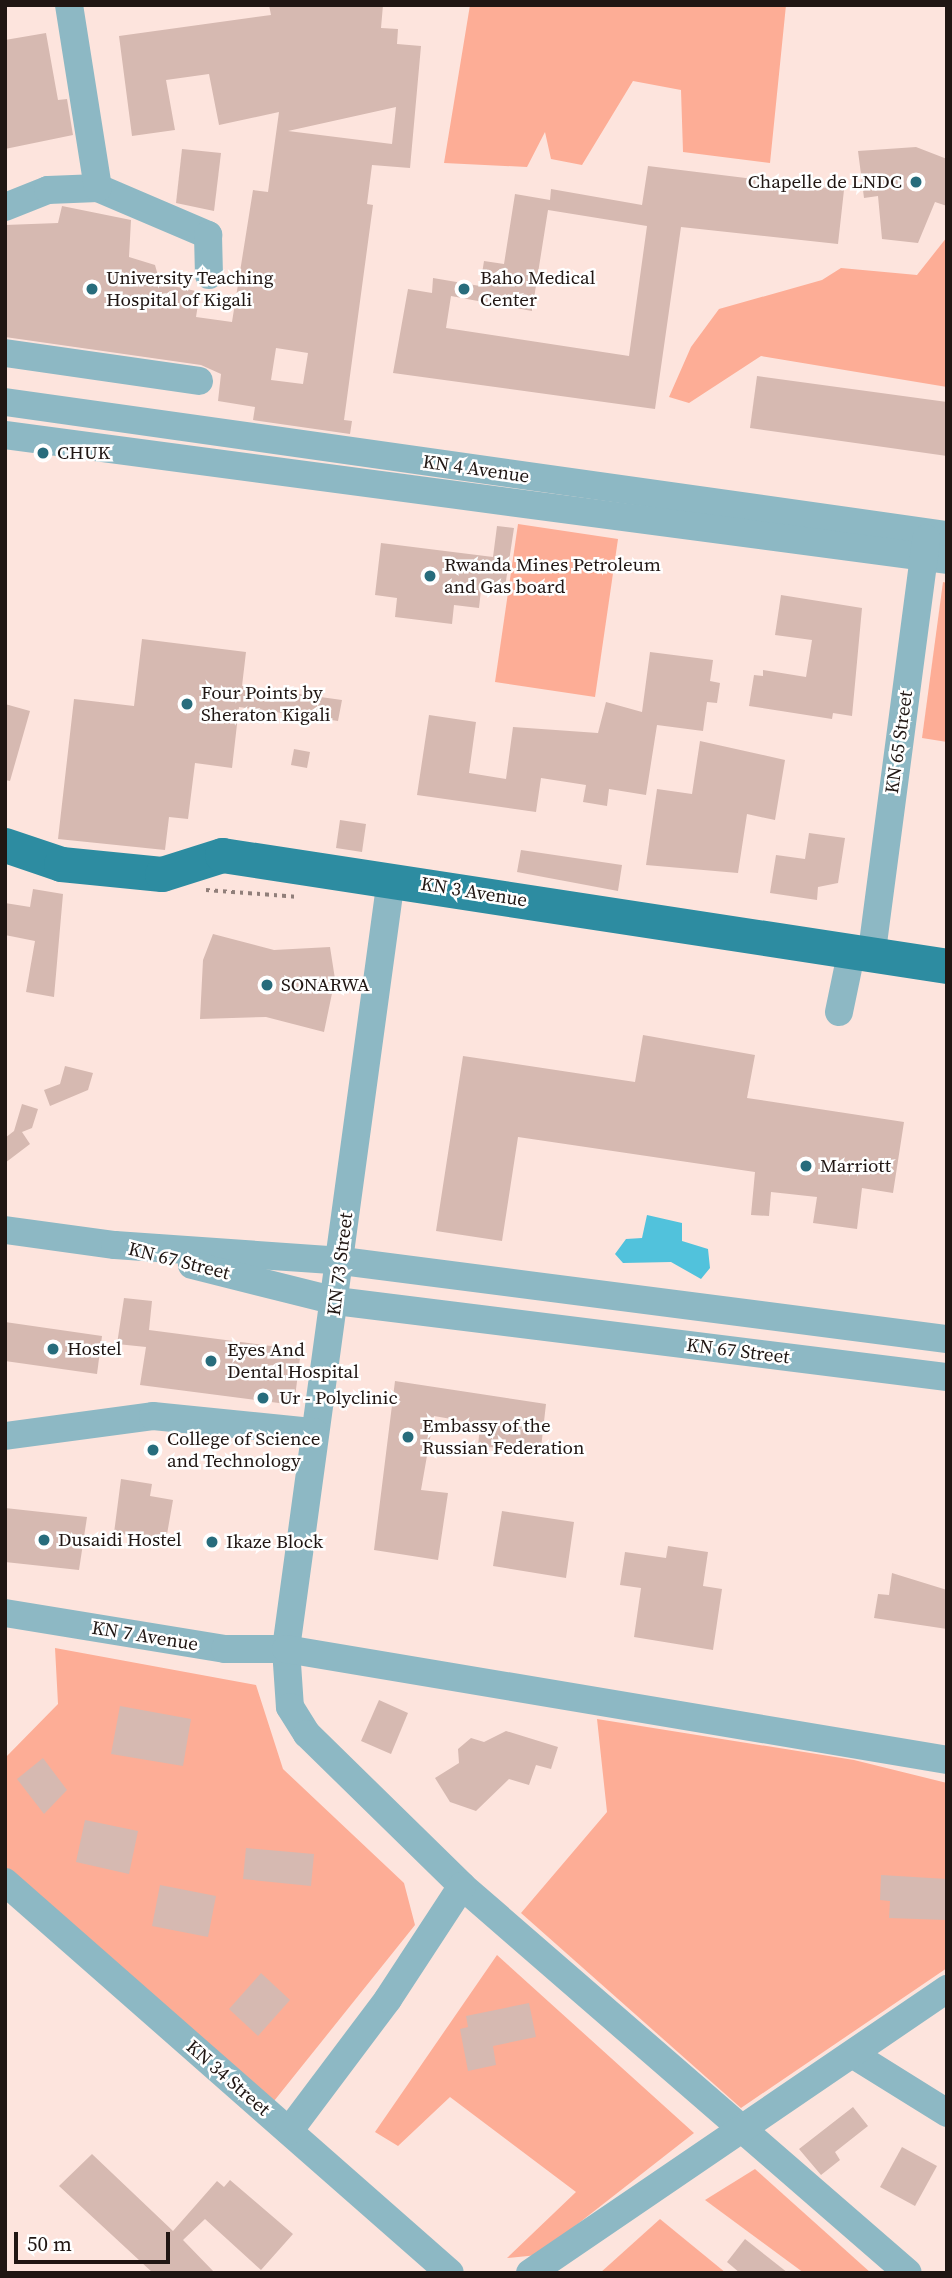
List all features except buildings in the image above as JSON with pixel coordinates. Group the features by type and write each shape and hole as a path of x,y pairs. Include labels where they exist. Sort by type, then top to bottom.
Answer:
{"main road":[{"name":"KN 3 Avenue","path":"5,845 61,864 162,874 222,855 862,950 947,966"}],"street":[{"path":"69,5 98,188"},
{"path":"5,207 48,190 98,188 208,235 209,275"},
{"path":"5,353 199,381"},
{"name":"KN 4 Avenue","path":"5,402 757,522"},
{"name":"KN 4 Avenue","path":"5,435 757,522 936,546"},
{"name":"KN 65 Street","path":"839,1012 862,950 936,546"},
{"name":"KN 73 Street","path":"391,879 337,1301 314,1432 286,1649 290,1707 307,1734 462,1886 908,2273"},
{"path":"5,1230 115,1245"},
{"name":"KN 67 Street","path":"115,1245 342,1261 947,1339"},
{"name":"KN 67 Street","path":"115,1245 337,1301 947,1377"},
{"path":"5,1436 164,1416 314,1432"},
{"name":"KN 7 Avenue","path":"5,1613 225,1648 286,1649 947,1760"},
{"name":"KN 34 Street","path":"5,1882 450,2273"},
{"path":"289,2131 388,1998 462,1886"},
{"path":"530,2273 738,2127 854,2055 947,1989"},
{"path":"854,2055 947,2113"}],"shaded area":[{"path":"470,5 786,5 770,163 683,152 681,90 633,81 582,165 551,159 545,132 527,167 444,163"},
{"path":"947,237 947,387 761,356 689,403 669,397 691,347 719,309 822,280 841,268 917,275"},
{"path":"518,524 618,539 595,697 495,682"},
{"path":"943,582 947,583 947,742 922,738"},
{"path":"55,1648 256,1685 283,1769 404,1883 415,1925 270,2106 5,1871 5,1758 58,1704"},
{"path":"597,1719 854,1760 947,1783 947,1968 741,2108 521,1913 607,1812"},
{"path":"497,1955 694,2133 538,2255 507,2258 576,2192 450,2097 398,2146 375,2132"},
{"path":"755,2169 871,2273 804,2273 705,2200"},
{"path":"660,2219 726,2273 600,2273"}],"water":[{"path":"647,1215 682,1223 682,1241 708,1249 710,1268 701,1279 671,1262 623,1263 615,1254 626,1239 642,1238"}],"place":[{"name":"Chapelle de LNDC","path":"916,182"},
{"name":"University Teaching Hospital of Kigali","path":"92,289"},
{"name":"Baho Medical Center","path":"464,289"},
{"name":"CHUK","path":"43,453"},
{"name":"Rwanda Mines Petroleum and Gas board","path":"430,576"},
{"name":"Four Points by Sheraton Kigali","path":"187,704"},
{"name":"SONARWA","path":"267,985"},
{"name":"Marriott","path":"806,1166"},
{"name":"Hostel","path":"53,1349"},
{"name":"Eyes And Dental Hospital","path":"211,1361"},
{"name":"Ur - Polyclinic","path":"263,1398"},
{"name":"Embassy of the Russian Federation","path":"408,1437"},
{"name":"College of Science and Technology","path":"153,1450"},
{"name":"Dusaidi Hostel","path":"44,1540"},
{"name":"Ikaze Block","path":"212,1542"}]}
